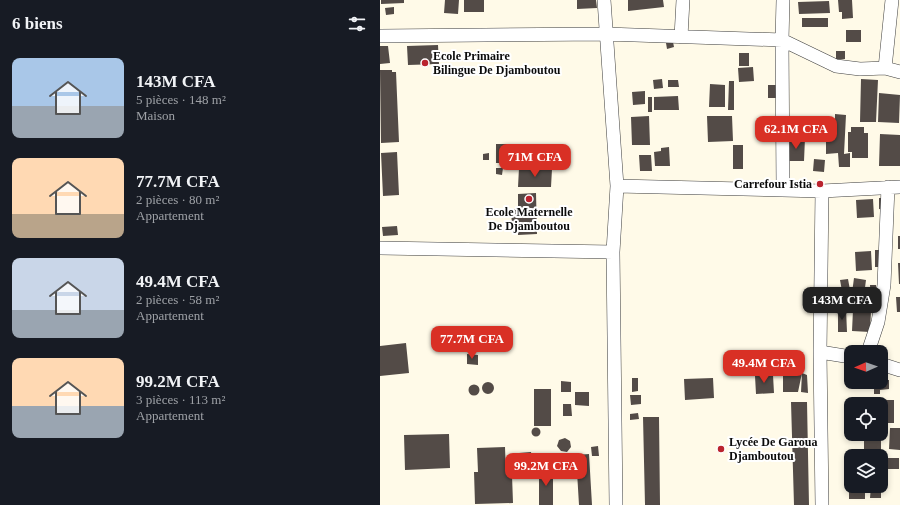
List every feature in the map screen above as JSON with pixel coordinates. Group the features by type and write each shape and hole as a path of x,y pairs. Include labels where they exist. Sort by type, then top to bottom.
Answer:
{"street":[{"path":"604,0 617,186 614,252 616,505"},
{"path":"681,37 683,0"},
{"path":"783,0 783,190"},
{"path":"885,68 894,5"},
{"path":"380,36 606,34 782,40 836,66 860,69 885,68 900,72"},
{"path":"617,186 822,191 894,187 884,285 878,322 870,345"},
{"path":"822,191 820,352 822,505"},
{"path":"380,248 614,252"},
{"path":"820,352 844,356"},
{"path":"888,366 900,370"}],"building":[{"path":"381,0 404,0 404,3 381,4"},
{"path":"445,0 459,0 458,14 444,13"},
{"path":"464,0 484,0 484,12 464,12"},
{"path":"577,0 596,0 597,8 577,9"},
{"path":"628,0 663,0 664,7 628,11"},
{"path":"838,0 852,0 853,18 842,19 842,12 839,12"},
{"path":"829,1 830,13 799,14 798,2"},
{"path":"394,7 394,14 386,15 385,8"},
{"path":"802,18 828,18 828,27 802,27"},
{"path":"846,30 861,30 861,42 846,42"},
{"path":"673,42 674,47 667,49 666,43"},
{"path":"438,45 439,64 408,65 407,46"},
{"path":"380,46 388,46 390,63 380,64"},
{"path":"836,51 845,51 845,59 836,60"},
{"path":"739,53 749,53 749,66 739,66"},
{"path":"753,67 754,81 739,82 738,68"},
{"path":"380,70 392,70 392,72 396,72 399,142 381,143"},
{"path":"662,79 663,88 654,89 653,80"},
{"path":"861,79 878,80 876,122 860,122"},
{"path":"668,80 678,80 679,87 668,87"},
{"path":"729,81 734,81 734,110 728,110"},
{"path":"710,84 725,85 725,107 709,107"},
{"path":"768,85 776,85 776,98 768,98"},
{"path":"645,91 645,104 633,105 632,92"},
{"path":"879,93 900,95 899,123 878,122"},
{"path":"678,96 679,110 654,110 654,97"},
{"path":"648,97 652,97 652,112 648,112"},
{"path":"835,114 846,115 844,154 850,153 850,167 839,167 838,153 826,154 826,134 835,134"},
{"path":"649,116 650,145 632,145 631,117"},
{"path":"707,116 732,116 733,141 708,142"},
{"path":"851,127 864,127 864,133 868,133 868,158 852,158 852,152 848,152 848,132 851,132"},
{"path":"880,134 900,135 900,166 879,166"},
{"path":"805,138 804,161 787,161 786,139"},
{"path":"496,144 512,144 513,163 496,163"},
{"path":"733,145 743,145 743,169 733,169"},
{"path":"669,147 670,166 655,166 654,152 661,151 661,148"},
{"path":"397,152 399,195 383,196 381,153"},
{"path":"489,153 489,160 483,160 483,154"},
{"path":"639,155 651,155 652,171 640,171"},
{"path":"814,159 825,160 824,172 813,171"},
{"path":"496,168 503,168 502,175 496,174"},
{"path":"519,168 552,169 551,187 518,187"},
{"path":"536,193 537,234 518,235 518,224 512,225 511,210 518,209 518,194"},
{"path":"879,198 885,198 885,210 879,209"},
{"path":"873,199 874,217 857,218 856,200"},
{"path":"397,226 398,235 383,236 382,227"},
{"path":"898,236 900,236 900,249 898,249"},
{"path":"875,250 879,250 879,267 875,267"},
{"path":"871,251 872,270 856,271 855,252"},
{"path":"898,263 900,263 900,284 899,284"},
{"path":"854,278 866,280 864,295 852,293"},
{"path":"848,279 850,290 842,291 840,280"},
{"path":"870,285 876,285 876,302 871,302"},
{"path":"896,297 900,297 900,312 897,312"},
{"path":"838,309 846,309 847,332 838,332"},
{"path":"853,310 871,311 870,332 852,331"},
{"path":"406,343 409,373 380,376 380,346"},
{"path":"467,354 478,355 478,365 467,364"},
{"path":"783,373 802,373 798,392 783,392"},
{"path":"802,373 807,375 808,393 801,392"},
{"path":"773,375 774,393 756,394 755,376"},
{"path":"632,378 638,378 638,391 632,392"},
{"path":"713,378 714,398 685,400 684,379"},
{"path":"889,380 889,389 880,390 880,394 874,394 874,389 888,389"},
{"path":"561,381 571,382 571,392 561,392"},
{"path":"488,382 492,384 494,388 492,392 488,394 484,392 482,388 484,384"},
{"path":"472,385 476,385 478,386 478,394 472,395 469,392 469,388"},
{"path":"534,389 551,389 551,426 534,426"},
{"path":"575,392 589,392 589,406 575,405"},
{"path":"630,395 641,395 641,404 631,405"},
{"path":"888,400 894,400 894,423 888,423"},
{"path":"791,402 807,402 809,505 794,505"},
{"path":"563,404 571,404 572,416 563,416"},
{"path":"638,413 639,419 630,420 630,414"},
{"path":"643,417 659,417 660,505 645,505"},
{"path":"536,427 541,432 536,437 531,432"},
{"path":"890,428 900,428 900,450 889,449"},
{"path":"449,434 450,468 405,470 404,435"},
{"path":"565,438 570,441 571,447 567,452 561,451 557,446 559,440"},
{"path":"864,441 881,441 881,449 864,449"},
{"path":"598,446 599,456 592,456 591,447"},
{"path":"505,447 506,475 512,475 513,503 475,504 474,472 478,472 477,448"},
{"path":"531,452 534,472 522,473 519,453"},
{"path":"589,454 592,505 579,505 576,455"},
{"path":"888,458 899,458 899,469 888,469"},
{"path":"539,469 553,469 553,505 539,505"},
{"path":"849,493 865,493 865,499 849,499"},
{"path":"870,493 881,493 881,498 870,498"}],"place":[{"name":"Ecole Primaire Bilingue De Djamboutou","path":"425,63"},
{"name":"Carrefour Istia","path":"820,184"},
{"name":"Ecole Maternelle De Djamboutou","path":"529,199"},
{"name":"Lycée De Garoua Djamboutou","path":"721,449"}]}
